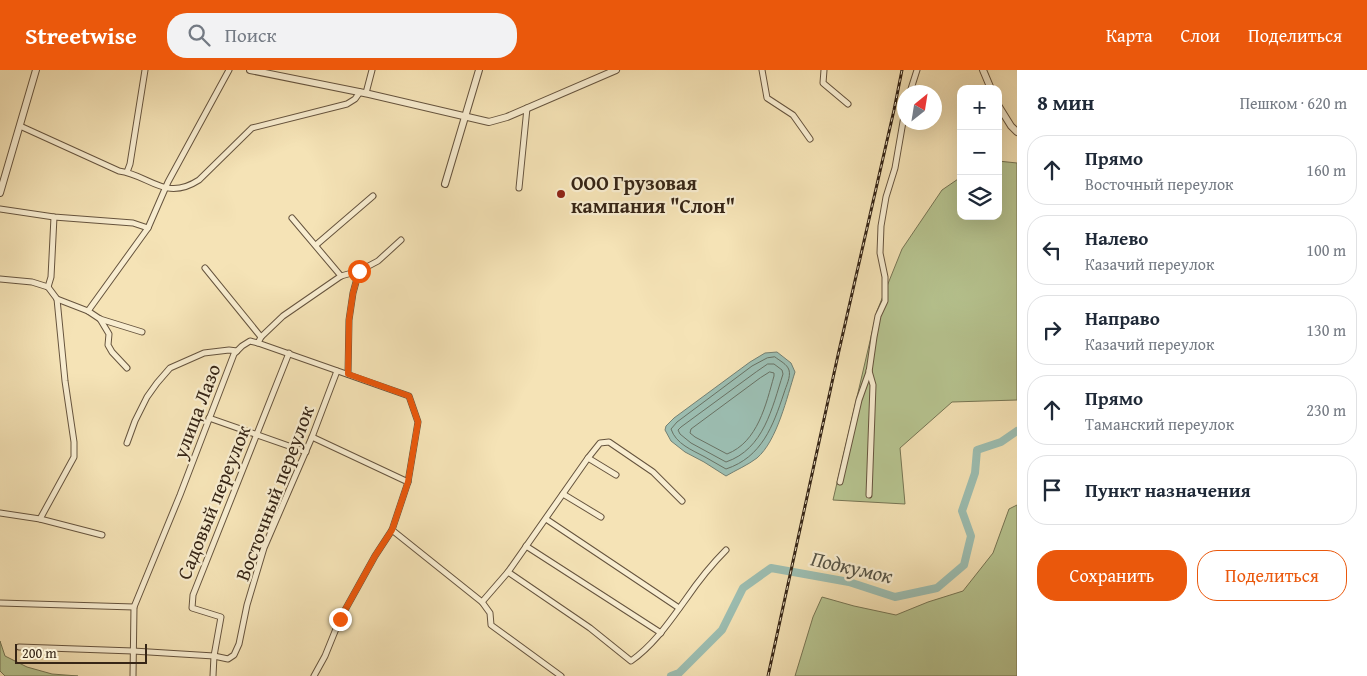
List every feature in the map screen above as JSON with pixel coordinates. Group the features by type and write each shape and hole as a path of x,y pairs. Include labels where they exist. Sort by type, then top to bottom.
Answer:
{"street":[{"path":"0,193 36,70"},
{"path":"127,172 130,164 145,70"},
{"path":"88,311 148,228 166,187 229,70"},
{"path":"250,70 277,73 489,122 507,117 616,70"},
{"path":"20,126 119,171 127,172 158,186 179,189 190,186 199,180 252,128 347,104 363,93 372,70"},
{"path":"445,184 479,70"},
{"path":"762,70 766,98 794,115 810,139"},
{"path":"824,70 823,83 848,104"},
{"path":"912,85 917,70"},
{"path":"983,70 989,85"},
{"path":"518,188 526,108"},
{"path":"1002,112 1010,126 1017,132"},
{"path":"840,482 859,400 869,371 878,316 885,301 885,277 880,253 881,226 886,197 895,168 902,130"},
{"path":"316,246 373,196"},
{"path":"0,209 54,217 133,223 148,228"},
{"path":"48,287 51,277 54,217"},
{"path":"292,218 342,276"},
{"path":"314,676 325,656 340,619 375,556 392,530 408,482 418,422 409,396 258,343 261,337 283,316 342,276 359,271 378,261 401,240"},
{"path":"205,268 261,337"},
{"path":"348,374 349,320 359,271"},
{"path":"0,279 32,282 48,287 58,299 100,318 142,332"},
{"path":"40,519 74,457 74,442 64,381 58,299"},
{"path":"100,318 109,334 108,345 126,368"},
{"name":"улица Лазо","path":"133,676 134,607 232,360 242,346 250,341 258,343"},
{"path":"127,443 147,397 170,368 204,353 237,351"},
{"name":"Садовый переулок","path":"212,676 221,617 192,608 193,595 289,353"},
{"name":"Восточный переулок","path":"214,656 228,659 234,655 240,644 247,606 264,548 312,438 337,371"},
{"path":"869,371 873,385 869,495"},
{"path":"209,418 306,452"},
{"path":"312,438 408,482"},
{"path":"482,602 508,572 600,443 609,442 653,472 682,501"},
{"path":"588,458 616,475"},
{"path":"562,494 601,517"},
{"path":"0,513 40,519 102,535"},
{"path":"546,519 679,608"},
{"path":"392,530 482,602 490,613 491,625 561,676"},
{"path":"526,546 661,632"},
{"path":"508,572 590,628 631,660 640,654 661,632 726,550"},
{"path":"0,603 134,607"},
{"path":"19,647 214,656"}],"green space":[{"path":"1002,161 1017,163 1017,400 952,402 900,448 905,504 833,500 877,311 902,249 942,190 957,180 957,220 1002,220"},
{"path":"1017,505 1017,676 795,676 813,617 822,597 896,615 963,591 993,553 1009,509"},
{"path":"0,641 5,656 27,667 52,674 78,676 5,676 0,671"}],"water":[{"path":"777,352 791,363 795,372 776,430 757,458 726,476 685,452 671,441 665,430 666,426 674,418 750,362 765,353"}],"waterway":[{"name":"Подкумок","path":"671,676 679,673 722,630 743,588 771,568 849,582 895,597 937,588 964,565 971,536 962,511 975,473 977,450 1001,442 1017,431"}],"railway":[{"path":"768,676 902,70"}],"place":[{"name":"ООО Грузовая кампания \"Слон\"","path":"561,194"}],"route":[{"path":"340,619 375,556 392,530 408,482 418,422 409,396 348,374 349,320 359,271"}]}
